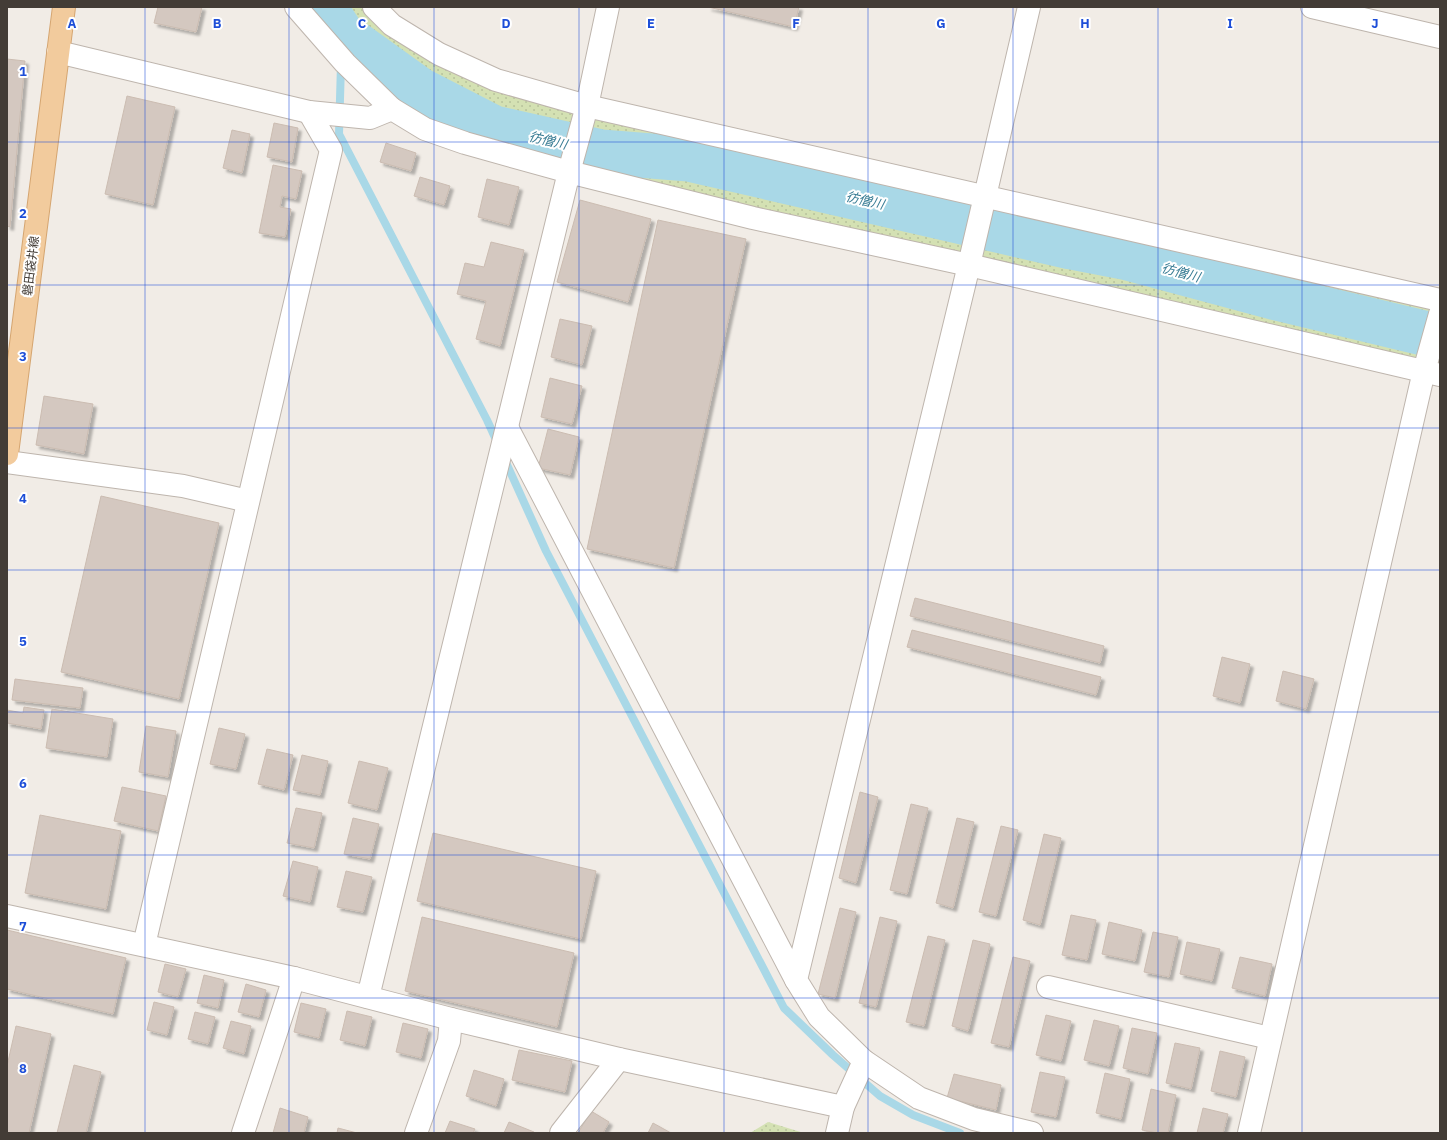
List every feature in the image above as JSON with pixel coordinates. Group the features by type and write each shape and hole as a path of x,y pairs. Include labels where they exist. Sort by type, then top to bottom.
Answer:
{"main road":[{"name":"磐田袋井線","path":"7,454 64,7"}],"street":[{"path":"296,7 345,63 392,109 425,129 465,143 569,172 753,218 969,265 1432,373"},
{"path":"374,7 392,25 440,54 496,80 586,106 1440,300"},
{"path":"368,996 586,106 608,7"},
{"path":"796,980 969,265 1029,7"},
{"path":"1312,7 1440,38"},
{"path":"58,52 309,112 370,118 392,109"},
{"path":"144,945 331,150 309,112"},
{"path":"1249,1133 1270,1038 1432,373 1440,314"},
{"path":"507,427 796,980 819,1017 864,1061 919,1098 974,1119 1032,1133"},
{"path":"7,462 183,486 248,501"},
{"path":"7,916 294,978 368,996 451,1019 619,1059 842,1107"},
{"path":"243,1133 294,978"},
{"path":"1048,987 1270,1038"},
{"path":"416,1133 449,1041 451,1019"},
{"path":"560,1133 619,1059"},
{"path":"837,1133 842,1107 864,1061"}],"green space":[{"path":"296,7 376,7 496,80 1440,302 1440,375 475,146 392,109"},
{"path":"768,1122 804,1133 750,1133"}],"building":[{"path":"158,7 202,7 196,32 154,23"},
{"path":"708,7 799,7 794,27"},
{"path":"7,59 25,61 10,227 7,226"},
{"path":"127,96 175,107 153,205 105,194"},
{"path":"274,123 298,128 292,162 267,157"},
{"path":"232,130 250,134 242,173 223,168"},
{"path":"386,143 416,153 411,171 380,162"},
{"path":"273,165 302,171 296,199 282,196 280,207 291,209 285,237 259,233"},
{"path":"420,177 450,186 444,205 414,196"},
{"path":"487,179 519,187 509,225 478,217"},
{"path":"580,200 651,219 628,302 557,282"},
{"path":"658,220 746,239 674,568 587,549"},
{"path":"491,242 524,250 500,346 476,339 486,301 457,294 465,263 484,267"},
{"path":"560,319 592,326 582,365 551,357"},
{"path":"550,378 582,386 572,424 541,417"},
{"path":"44,396 93,404 84,454 36,445"},
{"path":"548,429 579,437 570,475 538,468"},
{"path":"101,496 219,523 179,699 61,672"},
{"path":"915,598 1104,646 1100,663 910,616"},
{"path":"912,630 1101,677 1096,695 907,647"},
{"path":"1222,657 1250,664 1240,703 1213,696"},
{"path":"1283,671 1314,679 1306,709 1276,701"},
{"path":"15,679 83,688 80,708 12,700"},
{"path":"24,707 44,710 41,729 7,723 7,710 23,713"},
{"path":"52,709 113,719 107,757 46,748"},
{"path":"146,726 176,731 168,777 139,772"},
{"path":"219,728 245,734 236,769 210,764"},
{"path":"267,749 293,755 284,790 258,784"},
{"path":"302,755 328,761 320,795 293,790"},
{"path":"359,761 388,768 377,810 348,803"},
{"path":"122,787 166,796 158,831 114,821"},
{"path":"860,792 878,797 856,883 839,878"},
{"path":"911,804 928,808 907,894 890,890"},
{"path":"296,808 322,813 314,848 287,843"},
{"path":"40,815 121,831 106,909 25,893"},
{"path":"353,818 379,824 370,859 344,854"},
{"path":"957,818 974,822 953,908 936,903"},
{"path":"1001,826 1018,830 996,916 979,912"},
{"path":"433,833 596,871 581,939 417,901"},
{"path":"1044,834 1061,838 1040,925 1023,920"},
{"path":"293,861 318,867 310,902 283,896"},
{"path":"346,871 372,877 363,912 337,907"},
{"path":"840,908 856,912 835,998 818,994"},
{"path":"1071,915 1096,920 1087,960 1062,955"},
{"path":"422,917 574,953 557,1027 405,991"},
{"path":"880,917 897,921 876,1007 859,1003"},
{"path":"1109,922 1142,930 1135,961 1102,954"},
{"path":"7,930 126,958 113,1014 7,989"},
{"path":"1153,932 1178,937 1169,977 1144,972"},
{"path":"928,936 945,940 924,1026 906,1022"},
{"path":"973,940 990,944 968,1031 952,1026"},
{"path":"1187,942 1220,949 1212,981 1180,974"},
{"path":"1013,957 1030,961 1009,1047 991,1043"},
{"path":"1240,957 1272,964 1265,996 1232,988"},
{"path":"165,964 186,969 178,997 158,992"},
{"path":"204,975 224,980 218,1008 197,1003"},
{"path":"246,984 266,990 259,1017 238,1012"},
{"path":"154,1002 174,1007 167,1035 147,1030"},
{"path":"301,1003 326,1009 319,1038 294,1032"},
{"path":"347,1011 372,1017 365,1046 340,1040"},
{"path":"195,1012 215,1017 208,1044 188,1039"},
{"path":"1046,1015 1071,1021 1061,1061 1036,1055"},
{"path":"1094,1020 1119,1026 1109,1066 1084,1060"},
{"path":"231,1021 251,1026 244,1054 223,1048"},
{"path":"403,1023 428,1029 421,1058 396,1052"},
{"path":"16,1026 51,1034 29,1133 7,1133 7,1066"},
{"path":"1132,1028 1157,1033 1148,1074 1123,1068"},
{"path":"1175,1043 1200,1048 1191,1089 1166,1083"},
{"path":"519,1050 572,1061 565,1092 512,1080"},
{"path":"1220,1051 1245,1057 1236,1097 1211,1091"},
{"path":"74,1065 101,1072 86,1133 57,1133"},
{"path":"474,1070 504,1079 496,1106 466,1096"},
{"path":"1040,1072 1065,1077 1056,1117 1031,1112"},
{"path":"1105,1073 1130,1079 1121,1119 1096,1113"},
{"path":"954,1074 1001,1085 996,1110 947,1098"},
{"path":"1151,1089 1176,1095 1168,1133 1157,1133 1142,1130"},
{"path":"280,1108 308,1117 304,1133 273,1133"},
{"path":"1203,1108 1228,1114 1223,1133 1197,1133"},
{"path":"591,1111 609,1122 603,1133 578,1133"},
{"path":"450,1121 475,1129 473,1133 445,1133"},
{"path":"509,1122 534,1132 534,1133 504,1133"},
{"path":"653,1123 671,1133 648,1133"},
{"path":"338,1128 357,1133 337,1133"}],"waterway":[{"name":"彷僧川","path":"324,7 342,34 420,90 494,128 601,152 689,159 1071,247 1128,258 1273,297 1440,337"},
{"path":"342,34 342,52"},
{"path":"341,64 339,134 498,444"},
{"path":"504,458 546,551 784,1008 833,1055 880,1096 913,1115 960,1133"}]}
